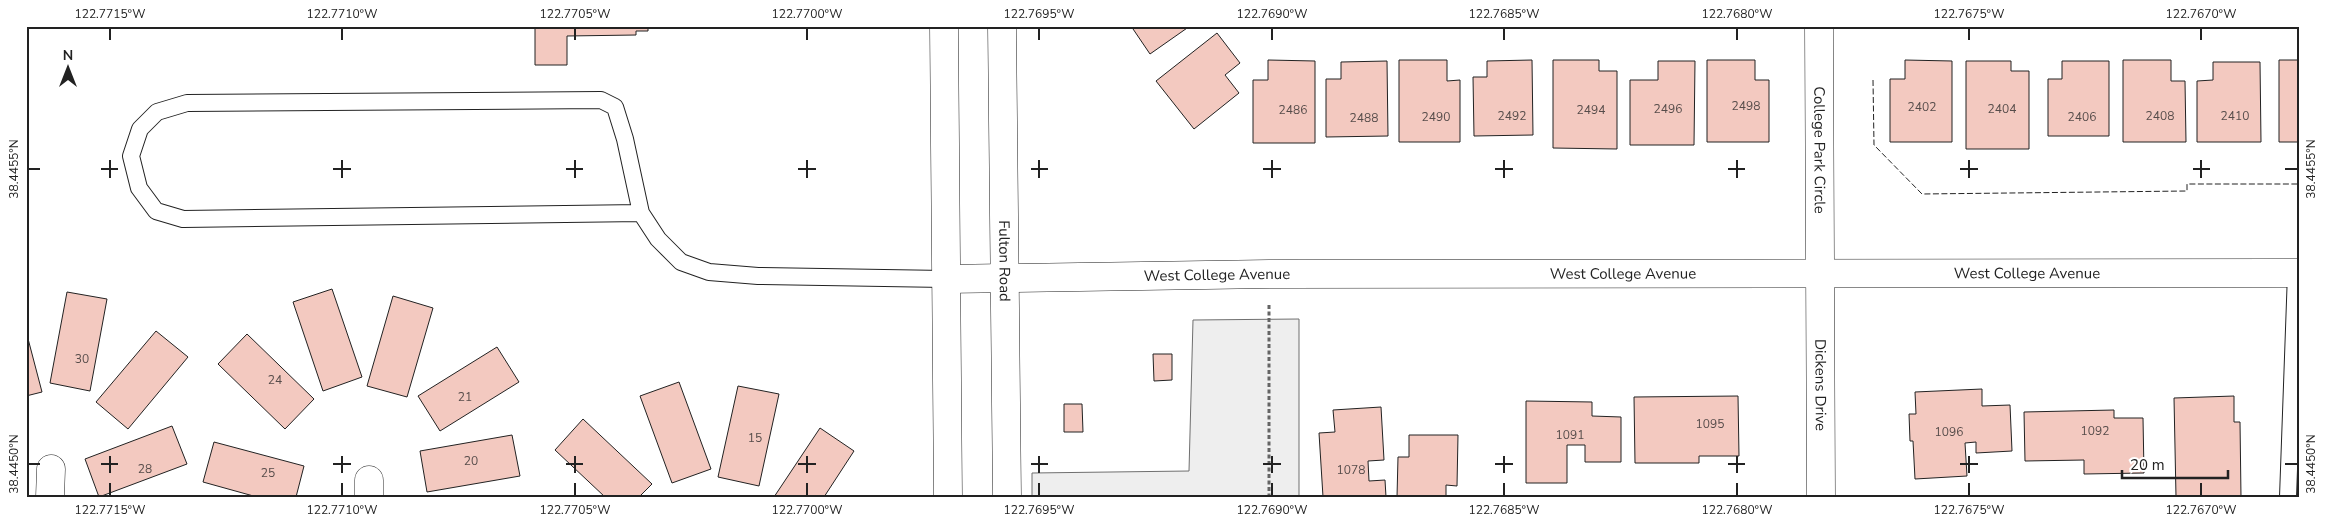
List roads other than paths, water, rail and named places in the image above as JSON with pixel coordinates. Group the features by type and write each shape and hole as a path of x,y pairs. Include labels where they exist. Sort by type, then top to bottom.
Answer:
{"main road":[{"path":"944,26 948,497"},
{"name":"Fulton Road","path":"1002,26 1007,497"},
{"name":"College Park Circle","path":"1819,26 1820,274"},
{"name":"West College Avenue","path":"945,279 1269,274 2297,273"},
{"name":"Dickens Drive","path":"1820,274 1821,497"},
{"path":"50,497 51,469"}],"lane":[{"path":"640,213 183,219 156,211 139,188 131,156 140,129 157,112 187,103 602,100 615,107 625,139 640,213 658,239 681,262 709,272 758,276 945,279"},
{"path":"2288,497 2297,273"}]}
